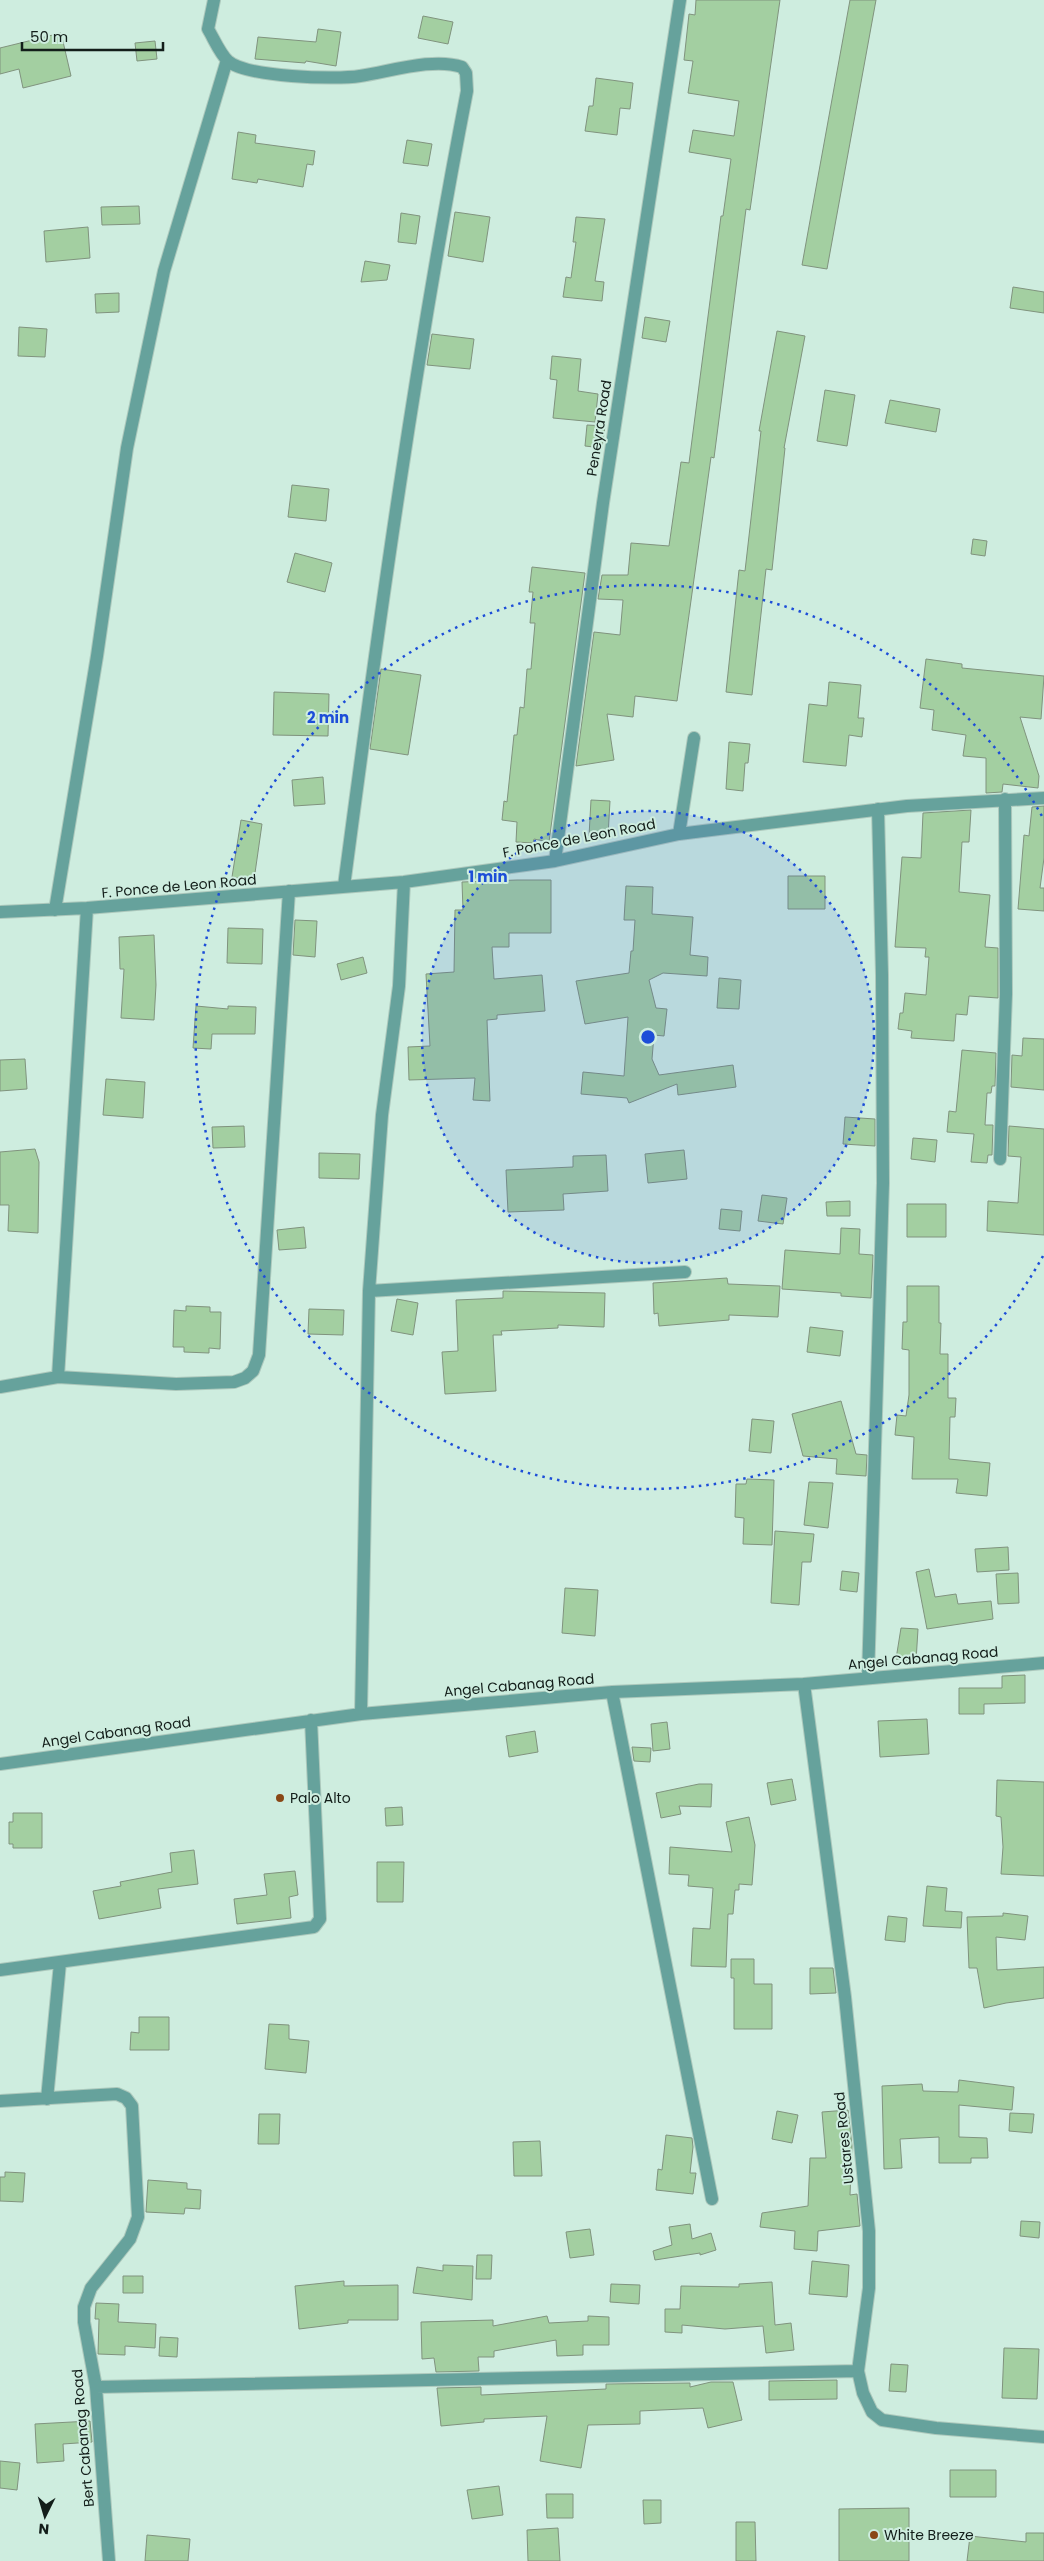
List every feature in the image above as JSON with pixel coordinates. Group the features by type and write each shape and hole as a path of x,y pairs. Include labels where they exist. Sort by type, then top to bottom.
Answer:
{"street":[{"path":"214,0 208,29 227,60 237,67 257,73 338,78 358,77 408,67 454,64 462,67 466,73 467,91 443,214 383,591 344,886"},
{"name":"Peneyra Road","path":"556,861 603,503 680,0"},
{"path":"55,910 131,429 164,271 227,60"},
{"path":"679,834 694,738"},
{"name":"F. Ponce de Leon Road","path":"0,912 87,908 404,882 556,861 679,834 878,809 1005,799 1044,798"},
{"path":"1000,1159 1006,994 1005,799"},
{"path":"868,1678 882,1183 882,975 878,809"},
{"path":"360,1714 369,1291 382,1115 399,986 404,882"},
{"path":"0,1387 58,1376 176,1384 234,1382 245,1378 252,1371 259,1355 289,891"},
{"path":"58,1376 87,908"},
{"path":"369,1291 685,1272"},
{"name":"Angel Cabanag Road","path":"0,1764 360,1714 612,1692 804,1684 1044,1663"},
{"name":"Ustares Road","path":"804,1684 843,1988 868,2231 869,2288 858,2371 863,2393 872,2412 882,2420 936,2428 1044,2437"},
{"path":"612,1692 712,2199"},
{"path":"0,1970 314,1927 320,1919 311,1720"},
{"path":"47,2099 60,1963"},
{"name":"Bert Cabanag Road","path":"0,2101 117,2094 126,2098 132,2106 138,2217 130,2238 91,2288 84,2306 84,2322 96,2387 109,2561"},
{"path":"96,2387 858,2371"}],"building":[{"path":"696,0 780,0 750,210 746,209 714,458 711,457 677,701 635,696 633,717 607,714 614,760 576,766 594,632 620,635 623,600 598,599 602,575 628,575 631,543 669,546 681,462 689,463 721,216 723,216 731,159 689,152 693,130 734,136 739,101 688,93 693,61 684,60 689,14 695,15"},
{"path":"850,0 876,0 827,269 802,265"},
{"path":"423,16 453,22 448,44 418,38"},
{"path":"318,29 341,32 336,66 306,61 305,63 255,59 258,37 316,42"},
{"path":"61,33 71,76 23,88 19,69 0,74 0,48"},
{"path":"155,41 157,59 137,61 135,43"},
{"path":"596,78 633,83 630,109 620,108 617,135 585,131 589,106 593,106"},
{"path":"238,132 256,135 255,143 315,151 313,165 307,164 303,187 258,179 257,183 232,179"},
{"path":"407,140 432,144 428,166 403,163"},
{"path":"139,206 140,224 102,225 101,207"},
{"path":"455,212 490,217 483,262 448,256"},
{"path":"401,213 420,216 416,244 398,242"},
{"path":"576,217 605,219 595,281 604,282 602,301 563,297 566,277 571,278 576,242 573,242"},
{"path":"88,227 90,258 46,262 44,231"},
{"path":"365,261 390,265 387,280 361,282"},
{"path":"1013,287 1044,292 1044,313 1010,308"},
{"path":"119,293 119,312 96,313 95,294"},
{"path":"645,317 670,321 666,342 642,338"},
{"path":"19,327 47,329 45,357 18,356"},
{"path":"777,331 805,336 784,448 772,570 766,569 752,695 726,692 739,570 745,571 761,431 759,431"},
{"path":"432,334 474,339 470,369 427,365"},
{"path":"552,356 581,359 578,391 598,394 595,422 553,418 557,380 550,379"},
{"path":"825,390 855,395 847,446 817,441"},
{"path":"890,400 940,409 936,432 885,423"},
{"path":"587,425 605,426 602,448 585,446"},
{"path":"292,485 329,489 326,521 288,517"},
{"path":"973,539 987,541 985,556 971,554"},
{"path":"295,553 332,563 325,592 287,582"},
{"path":"532,567 585,573 549,842 534,839 533,843 516,842 517,822 502,820 504,801 507,802 514,735 517,735 520,707 524,708 527,669 531,669 535,623 530,623 533,592 529,592"},
{"path":"926,659 962,664 962,668 1044,676 1041,719 1020,717 1039,776 1038,788 1003,784 1002,792 986,793 986,758 963,756 966,735 932,730 934,710 920,708"},
{"path":"381,669 421,675 408,755 370,749"},
{"path":"829,682 861,685 858,718 864,718 862,737 849,735 846,766 803,762 809,704 827,706"},
{"path":"274,692 329,694 328,736 273,735"},
{"path":"729,742 750,744 748,763 745,763 743,791 726,789"},
{"path":"323,777 325,804 294,806 292,780"},
{"path":"591,800 610,801 608,836 589,836"},
{"path":"1044,806 1044,858 1040,888 1044,888 1044,911 1018,909 1024,835 1029,836 1032,807"},
{"path":"971,810 969,842 962,842 959,892 990,895 985,947 998,948 998,998 969,996 967,1015 956,1014 954,1041 911,1038 912,1031 898,1029 900,1013 903,1013 905,993 926,995 929,957 925,957 926,948 895,947 902,857 921,858 923,813"},
{"path":"241,820 262,824 254,880 232,877"},
{"path":"788,876 825,876 825,909 788,909"},
{"path":"551,880 551,933 509,933 509,947 492,947 494,979 542,975 545,1011 497,1015 497,1019 487,1020 490,1101 473,1100 475,1078 409,1080 408,1047 430,1046 426,974 454,972 455,910 463,910 462,882"},
{"path":"626,886 653,887 652,914 693,917 690,955 708,957 707,976 663,973 649,980 656,1008 667,1009 664,1036 654,1035 652,1059 659,1075 733,1065 736,1087 678,1095 677,1084 629,1103 627,1098 581,1094 583,1072 624,1076 628,1017 585,1024 576,981 629,973 635,920 624,920"},
{"path":"295,920 317,921 315,957 293,955"},
{"path":"228,928 263,929 262,964 227,963"},
{"path":"154,935 156,985 154,1020 121,1018 124,969 120,969 119,937"},
{"path":"363,957 367,973 341,980 337,964"},
{"path":"719,978 741,980 739,1009 717,1008"},
{"path":"196,1006 228,1009 228,1006 256,1007 255,1034 212,1034 211,1049 193,1048"},
{"path":"1023,1038 1044,1039 1044,1090 1011,1087 1012,1055 1022,1056"},
{"path":"962,1050 996,1053 995,1086 992,1086 991,1093 987,1093 985,1125 993,1125 992,1155 988,1155 987,1163 971,1162 974,1134 947,1132 949,1111 956,1112"},
{"path":"25,1059 27,1089 0,1091 0,1060"},
{"path":"106,1079 145,1082 143,1118 103,1115"},
{"path":"845,1117 875,1119 875,1146 843,1144"},
{"path":"244,1126 245,1147 213,1148 212,1127"},
{"path":"1009,1126 1044,1129 1044,1235 987,1231 988,1201 1018,1203 1021,1157 1008,1156"},
{"path":"913,1138 937,1140 935,1162 911,1159"},
{"path":"35,1149 39,1162 38,1233 8,1231 9,1205 0,1205 0,1152"},
{"path":"684,1150 687,1179 648,1183 645,1154"},
{"path":"319,1153 360,1154 359,1179 319,1178"},
{"path":"606,1155 608,1191 563,1194 564,1210 508,1212 506,1170 573,1167 573,1156"},
{"path":"762,1195 787,1198 783,1224 758,1221"},
{"path":"850,1201 850,1216 827,1216 826,1202"},
{"path":"907,1204 946,1204 946,1237 907,1237"},
{"path":"721,1209 742,1211 740,1231 719,1229"},
{"path":"304,1227 306,1248 279,1250 277,1230"},
{"path":"841,1228 860,1229 859,1254 873,1255 871,1298 841,1296 841,1293 782,1289 785,1250 840,1254"},
{"path":"727,1278 728,1284 780,1286 778,1317 729,1315 729,1320 659,1326 658,1313 654,1314 653,1283"},
{"path":"907,1286 939,1286 940,1354 948,1354 948,1398 956,1398 955,1417 950,1417 949,1459 990,1463 987,1496 956,1493 958,1479 912,1479 914,1437 895,1435 897,1415 906,1416 909,1395 909,1350 902,1349 903,1322 907,1322"},
{"path":"503,1291 605,1293 604,1327 558,1325 558,1328 501,1331 502,1335 493,1335 496,1391 445,1394 442,1352 458,1351 456,1300 503,1298"},
{"path":"397,1299 418,1303 413,1335 391,1331"},
{"path":"186,1306 210,1307 210,1312 221,1312 220,1349 209,1348 209,1353 184,1352 184,1347 173,1347 174,1310 186,1311"},
{"path":"309,1309 344,1310 343,1335 308,1334"},
{"path":"810,1327 843,1331 840,1356 807,1352"},
{"path":"841,1401 856,1454 867,1455 866,1476 836,1474 837,1459 803,1456 792,1414"},
{"path":"752,1419 774,1421 771,1453 749,1451"},
{"path":"747,1479 774,1480 772,1545 743,1544 744,1518 735,1517 736,1484 746,1484"},
{"path":"809,1482 833,1483 828,1528 804,1525"},
{"path":"775,1531 814,1534 811,1562 802,1562 799,1605 771,1603"},
{"path":"1008,1547 1009,1570 977,1572 975,1549"},
{"path":"929,1569 935,1597 956,1594 958,1604 991,1601 993,1619 927,1629 916,1572"},
{"path":"842,1571 859,1573 857,1592 840,1590"},
{"path":"1018,1573 1019,1603 998,1604 996,1574"},
{"path":"565,1588 598,1590 595,1636 562,1633"},
{"path":"901,1628 918,1629 916,1661 896,1659"},
{"path":"1025,1675 1025,1703 984,1704 984,1714 959,1714 959,1688 1002,1688 1002,1676"},
{"path":"927,1719 929,1754 880,1757 878,1721"},
{"path":"667,1722 670,1749 653,1751 651,1724"},
{"path":"535,1731 538,1752 509,1757 506,1736"},
{"path":"632,1747 651,1748 650,1762 634,1761"},
{"path":"792,1779 796,1800 771,1805 767,1783"},
{"path":"997,1780 1044,1782 1044,1876 1001,1874 1003,1847 1001,1817 996,1816"},
{"path":"699,1784 712,1784 711,1807 679,1806 681,1814 661,1818 656,1793"},
{"path":"402,1807 403,1825 386,1826 385,1808"},
{"path":"13,1813 42,1813 42,1848 13,1848 13,1844 9,1844 9,1822 13,1822"},
{"path":"749,1817 755,1845 752,1885 739,1884 739,1890 735,1890 733,1914 728,1914 726,1967 691,1966 693,1928 710,1929 713,1888 688,1886 689,1875 669,1874 670,1847 732,1852 726,1822"},
{"path":"194,1850 198,1884 158,1889 161,1908 99,1919 93,1891 121,1886 120,1882 172,1872 170,1853"},
{"path":"377,1862 404,1862 403,1902 377,1902"},
{"path":"295,1871 298,1895 289,1897 291,1918 237,1924 234,1899 267,1895 264,1874"},
{"path":"927,1886 947,1888 945,1911 962,1912 961,1928 923,1926"},
{"path":"1003,1913 1028,1916 1025,1940 996,1937 997,1970 1044,1967 1044,1998 984,2008 977,1968 969,1968 967,1917 1003,1916"},
{"path":"888,1916 907,1918 905,1942 885,1940"},
{"path":"731,1959 754,1959 754,1984 772,1984 772,2029 734,2029 734,1978 731,1978"},
{"path":"810,1968 833,1968 836,1993 810,1994"},
{"path":"139,2017 169,2017 169,2050 130,2050 131,2032 139,2033"},
{"path":"269,2024 289,2025 289,2039 309,2041 306,2073 265,2069"},
{"path":"959,2080 1014,2087 1012,2110 959,2105 959,2137 987,2138 988,2158 971,2158 971,2163 939,2163 939,2137 900,2139 902,2168 884,2169 882,2086 922,2084 923,2091 958,2092"},
{"path":"848,2110 852,2146 850,2195 857,2194 860,2226 818,2231 817,2251 794,2249 795,2231 760,2227 762,2213 808,2206 810,2158 826,2158 822,2112"},
{"path":"777,2111 798,2115 792,2143 772,2139"},
{"path":"1010,2113 1034,2114 1032,2133 1009,2131"},
{"path":"259,2114 280,2114 279,2144 258,2144"},
{"path":"666,2135 692,2138 693,2147 690,2173 696,2173 693,2194 656,2190 658,2169 662,2170"},
{"path":"540,2141 542,2176 514,2176 513,2142"},
{"path":"5,2172 25,2173 23,2202 0,2201 0,2177 5,2177"},
{"path":"148,2180 187,2183 187,2189 201,2190 200,2209 185,2208 184,2214 146,2212"},
{"path":"1021,2221 1040,2222 1039,2238 1020,2236"},
{"path":"690,2224 692,2239 711,2233 716,2250 700,2255 700,2253 655,2260 653,2251 672,2245 669,2227"},
{"path":"590,2229 594,2255 570,2258 566,2232"},
{"path":"477,2255 492,2255 491,2279 476,2279"},
{"path":"812,2261 849,2265 847,2297 809,2294"},
{"path":"443,2265 473,2266 472,2300 413,2293 417,2267 443,2271"},
{"path":"123,2276 143,2276 143,2293 123,2293"},
{"path":"344,2281 344,2286 398,2285 398,2320 348,2320 348,2323 299,2329 295,2286"},
{"path":"772,2282 775,2325 791,2323 794,2350 766,2353 763,2326 725,2329 682,2325 682,2333 665,2332 665,2309 680,2309 681,2286 739,2287 739,2284"},
{"path":"611,2284 640,2285 639,2304 610,2302"},
{"path":"96,2303 119,2304 118,2322 156,2324 155,2348 125,2346 125,2355 98,2354 99,2319 95,2319"},
{"path":"547,2316 549,2323 588,2321 588,2316 609,2317 609,2345 583,2345 583,2355 557,2356 556,2340 494,2351 494,2357 478,2357 479,2371 436,2372 434,2358 422,2359 421,2322 493,2320 493,2326"},
{"path":"160,2337 178,2338 177,2357 159,2356"},
{"path":"1004,2348 1039,2349 1037,2399 1002,2398"},
{"path":"891,2364 908,2365 906,2392 889,2391"},
{"path":"837,2380 837,2399 769,2400 769,2381"},
{"path":"711,2382 733,2382 742,2420 708,2428 703,2408 640,2411 640,2424 588,2425 581,2468 540,2461 547,2416 484,2419 484,2422 441,2426 437,2388 481,2387 481,2395 606,2389 606,2384 690,2383 690,2387"},
{"path":"90,2421 92,2442 63,2444 64,2461 37,2463 35,2424"},
{"path":"0,2461 20,2463 17,2490 0,2488"},
{"path":"950,2470 996,2470 996,2497 950,2497"},
{"path":"499,2486 503,2515 472,2519 467,2490"},
{"path":"546,2494 573,2494 573,2518 547,2518"},
{"path":"643,2500 661,2500 661,2523 644,2524"},
{"name":"White Breeze","path":"909,2508 909,2561 839,2561 839,2509"},
{"path":"736,2522 755,2522 756,2561 736,2561"},
{"path":"558,2528 560,2561 528,2561 527,2530"},
{"path":"1026,2533 1044,2533 1044,2561 967,2561 970,2536 1026,2542"},
{"path":"147,2535 190,2539 188,2561 145,2561"}],"place":[{"name":"Palo Alto","path":"280,1798"},
{"name":"White Breeze","path":"874,2535"}]}
